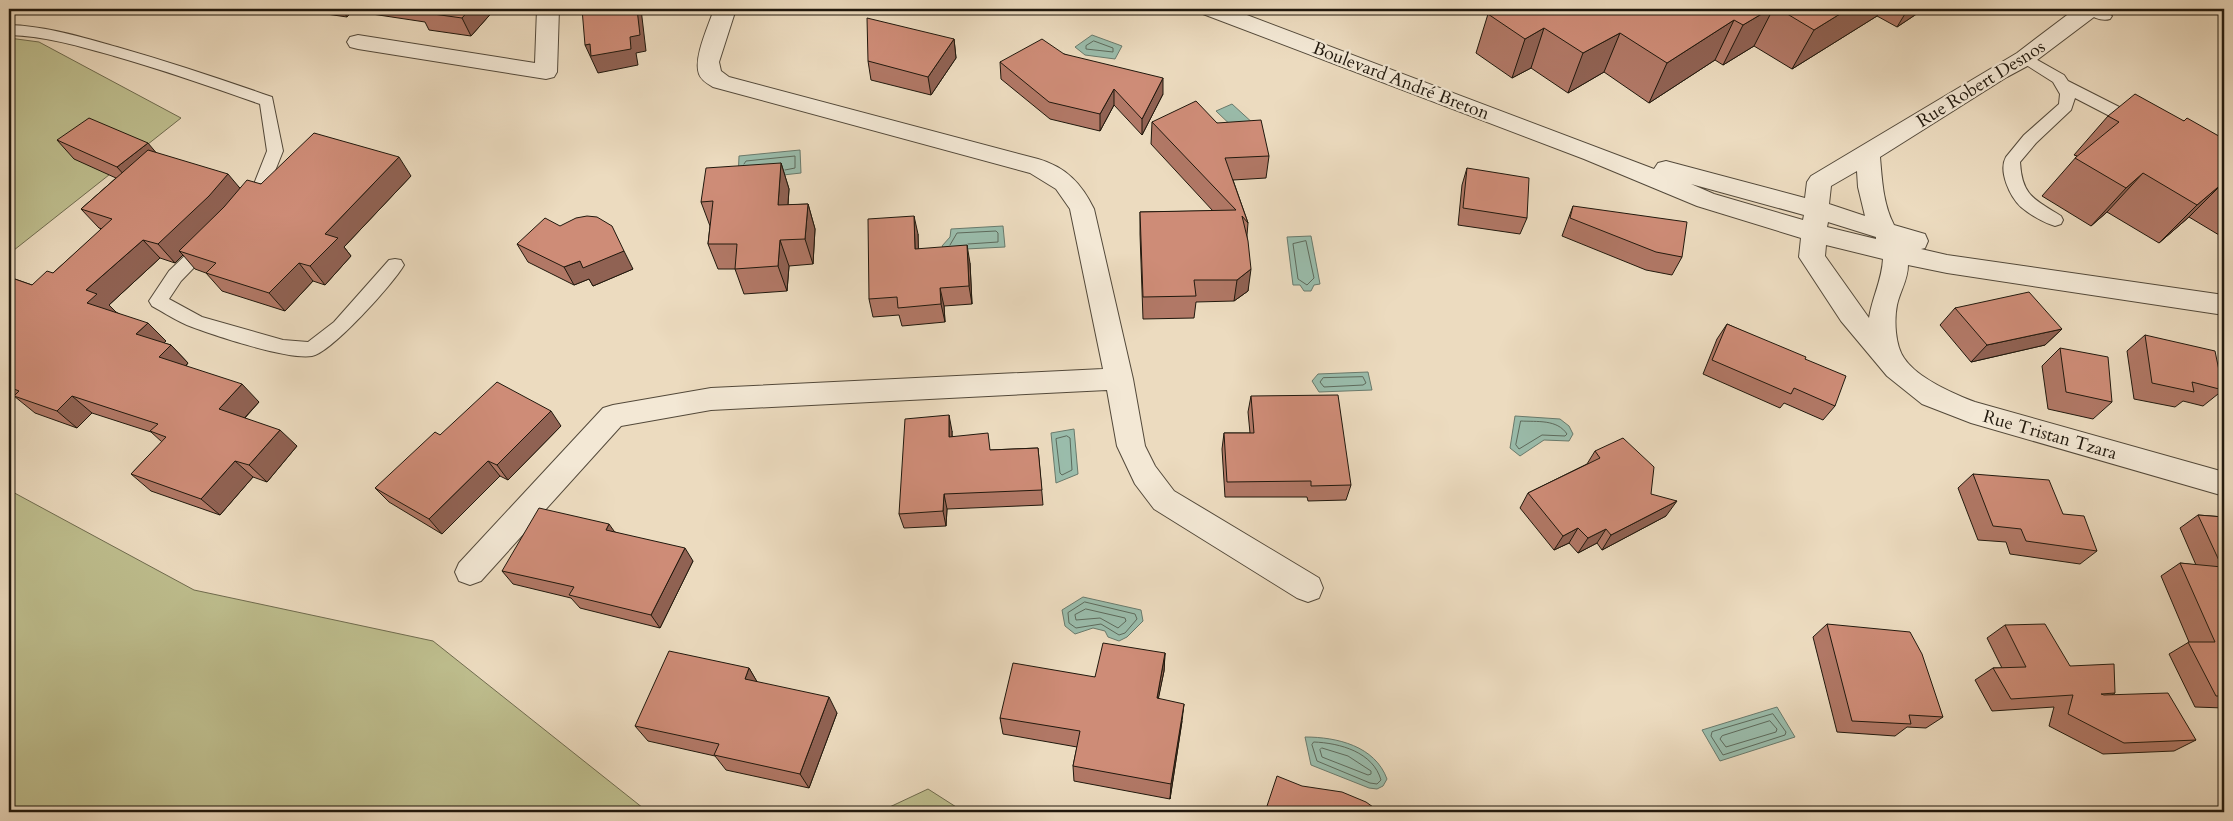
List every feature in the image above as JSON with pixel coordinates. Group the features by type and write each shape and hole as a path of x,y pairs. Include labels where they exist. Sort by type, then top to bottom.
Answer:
{"street":[{"path":"358,42 546,72 548,9"},
{"path":"725,9 708,62 710,74 721,82 1038,167 1056,175 1075,193 1082,209 1119,379 1131,446 1145,475 1164,500 1308,588"},
{"name":"Boulevard André Breton","path":"1211,9 1592,153 1706,200 1815,221 1891,242 1947,264 2224,305"},
{"name":"Rue Robert Desnos","path":"1815,221 1819,182 2025,58 2077,16 2097,12"},
{"path":"1868,154 1870,188 1878,218 1891,242"},
{"name":"Rue Tristan Tzara","path":"1815,221 1812,257 1854,319 1909,380 1934,397 1971,412 2224,484"},
{"name":"Rue Tristan Tzara","path":"1890,360 1881,324 1884,304 1895,275 1891,242"},
{"path":"470,572 613,416 711,399 1119,379"}],"lane":[{"path":"9,30 33,30 71,38 187,72 267,101 275,151 261,188 238,214"},
{"path":"2025,58 2059,79 2068,94 2066,106 2030,140 2012,161 2013,181 2026,202 2055,220"},
{"path":"2063,84 2146,128"},
{"path":"218,234 175,276 158,301 197,322 283,347 311,350 340,328 395,264"}],"shaded area":[{"path":"9,38 39,42 181,118 9,254"},
{"path":"9,490 194,590 433,641 648,812 9,812"},
{"path":"928,789 964,812 879,812"}],"water":[{"path":"1092,35 1122,46 1115,59 1085,55 1075,47"},
{"path":"1232,104 1255,125 1239,133 1216,111"},
{"path":"800,150 801,173 738,180 739,156"},
{"path":"1003,226 1005,247 966,249 950,255 942,246 950,237 951,229"},
{"path":"1311,236 1320,284 1314,285 1311,291 1304,291 1300,285 1293,285 1287,237"},
{"path":"1368,372 1372,390 1319,392 1312,381 1318,374"},
{"path":"1515,416 1560,419 1569,426 1573,434 1569,441 1544,440 1520,456 1510,448"},
{"path":"1074,429 1078,474 1056,483 1051,433"},
{"path":"1083,597 1141,610 1143,621 1127,637 1119,641 1108,637 1105,631 1093,628 1075,634 1065,626 1062,610"},
{"path":"1777,707 1795,737 1720,761 1702,730"},
{"path":"1305,737 1330,739 1364,751 1374,759 1387,779 1383,786 1377,789 1369,788 1311,765"}],"building":[{"path":"422,9 470,9 462,18 419,12"},
{"path":"582,9 637,9 640,35 630,37 631,49 591,56 590,44 585,45"},
{"path":"1496,9 1648,9 1652,11 1656,9 1770,9 1743,25 1734,20 1667,63 1620,33 1583,53 1544,28 1525,39 1488,14"},
{"path":"1779,9 1848,9 1814,30"},
{"path":"867,18 954,39 928,77 868,61"},
{"path":"1042,39 1064,54 1163,78 1142,119 1114,89 1100,114 1049,102 1000,62"},
{"path":"2135,94 2184,121 2187,118 2224,139 2224,182 2197,205 2143,173 2126,188 2075,158 2119,122 2108,116"},
{"path":"1196,101 1217,123 1261,120 1269,156 1225,158 1248,223 1242,216 1248,241 1251,269 1237,280 1194,280 1196,296 1143,297 1140,212 1236,210 1152,122"},
{"path":"89,118 148,143 117,167 57,140"},
{"path":"314,133 399,157 325,234 338,238 310,266 299,263 269,293 206,273 216,263 179,251 224,207 247,180 261,184"},
{"path":"148,150 228,174 209,196 158,244 143,240 86,290 97,294 87,303 148,323 136,334 171,345 159,357 242,384 219,409 280,430 249,465 235,461 201,499 131,474 166,437 150,431 158,424 72,396 57,411 14,396 19,391 9,387 9,380 14,375 9,373 9,277 32,285 47,271 53,273 112,219 81,209"},
{"path":"781,163 778,205 808,204 805,239 780,240 778,266 735,269 737,244 708,244 713,201 701,202 706,168"},
{"path":"1467,168 1529,178 1527,218 1463,208"},
{"path":"1573,206 1687,222 1682,257 1656,252 1570,218"},
{"path":"914,216 915,249 967,245 969,286 940,288 941,304 898,308 897,297 869,299 868,219"},
{"path":"597,217 612,226 624,251 583,268 580,261 564,267 517,244 545,218 560,226 576,218"},
{"path":"2029,292 2062,329 1987,345 1955,308"},
{"path":"1727,324 1846,376 1835,406 1794,388 1791,394 1712,360"},
{"path":"2145,335 2215,351 2223,390 2192,382 2194,392 2152,383"},
{"path":"2060,348 2108,357 2112,402 2066,392"},
{"path":"497,382 551,411 497,465 488,461 429,519 375,488 435,432 440,435"},
{"path":"1338,395 1351,485 1311,486 1311,481 1227,482 1224,433 1254,433 1251,396"},
{"path":"949,415 949,437 988,433 990,450 1038,448 1042,490 944,494 943,511 899,514 905,419"},
{"path":"1623,438 1654,467 1651,494 1677,501 1611,535 1606,529 1588,538 1578,528 1563,536 1528,493 1600,458 1595,451"},
{"path":"1973,474 2049,480 2063,514 2084,516 2097,551 2026,541 2021,529 1993,526"},
{"path":"539,508 609,524 606,530 685,548 651,615 569,595 574,587 502,571"},
{"path":"2198,515 2224,517 2224,696 2216,696 2188,642 2215,642 2180,563 2222,567"},
{"path":"1827,624 1910,632 1922,654 1943,717 1909,715 1911,724 1852,721"},
{"path":"2045,624 2070,666 2114,664 2115,693 2101,694 2168,693 2196,740 2124,743 2068,714 2073,695 2011,699 1993,668 2026,667 2005,625"},
{"path":"1103,643 1165,653 1157,698 1184,704 1171,784 1073,766 1080,731 1000,718 1013,663 1095,677"},
{"path":"669,651 749,668 745,679 829,697 800,774 714,755 719,744 635,726"},
{"path":"1277,776 1302,786 1342,792 1366,802 1380,812 1265,812"}]}
